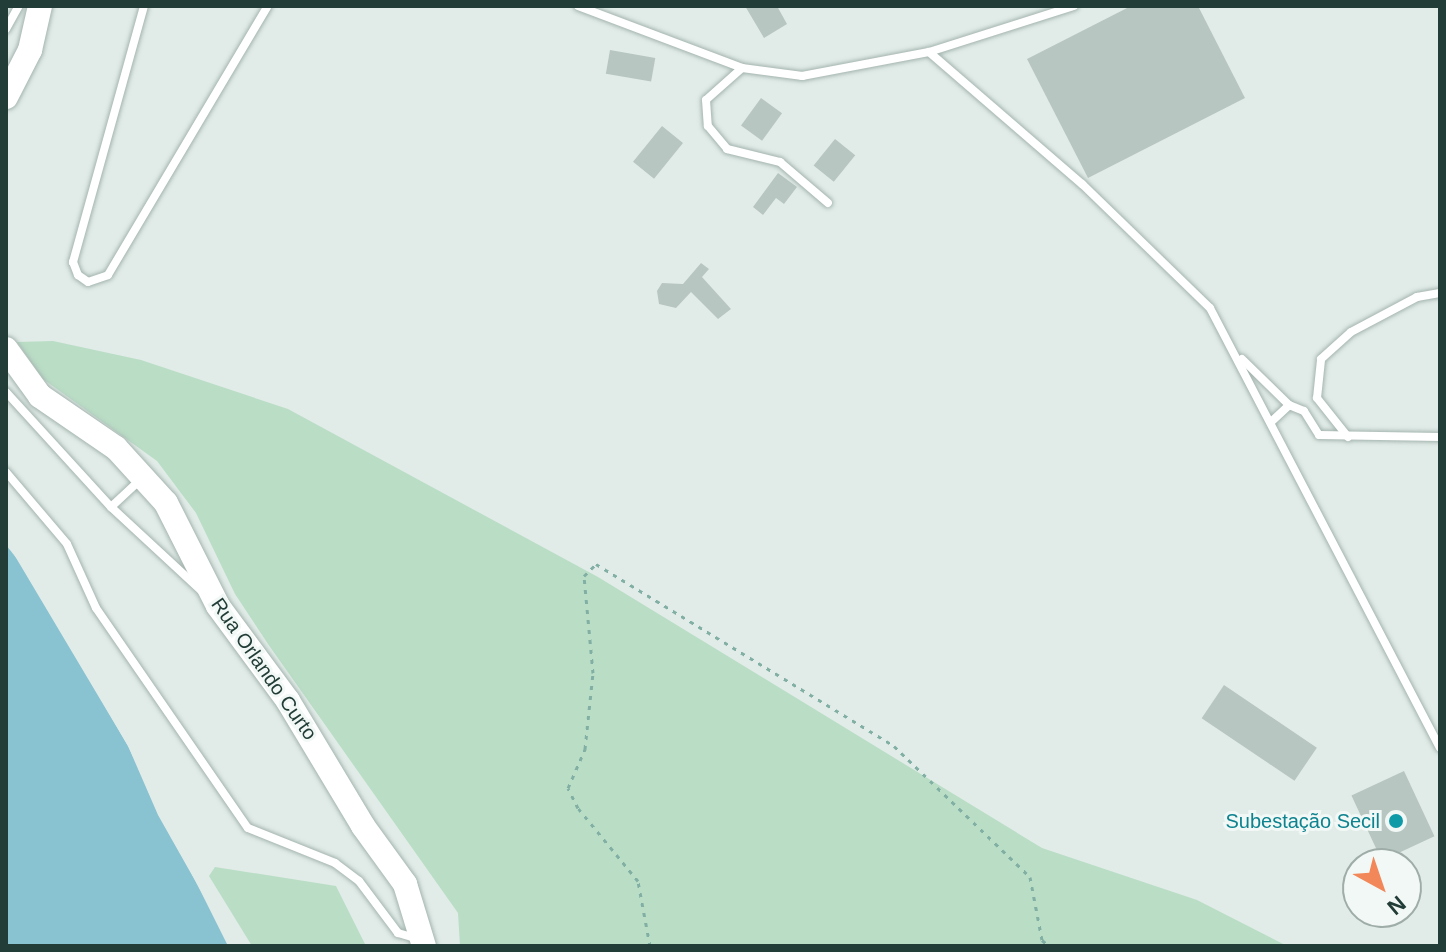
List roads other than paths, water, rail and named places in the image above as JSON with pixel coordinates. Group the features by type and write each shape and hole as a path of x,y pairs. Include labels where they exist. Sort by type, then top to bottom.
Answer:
{"main road":[{"path":"6,97 40,6"},
{"name":"Rua Orlando Curto","path":"6,349 40,396 116,448 145,476 179,525 213,597 288,701 363,826 405,884 424,943"}],"lane":[{"path":"6,29 19,6"},
{"path":"144,6 73,262 78,275 88,282 108,275 268,6"},
{"path":"578,6 742,68 802,76 929,52 1074,6"},
{"path":"929,52 1179,274 1210,308 1238,356 1440,748"},
{"path":"742,68 706,100 708,126 727,149 780,162 828,203"},
{"path":"1348,437 1317,398 1321,359 1351,332 1417,297 1440,293"},
{"path":"1238,356 1289,405 1304,411 1319,435 1440,437"},
{"path":"6,392 111,507 190,586 213,597"},
{"path":"1271,422 1289,405"},
{"path":"6,472 67,544 96,608 248,828 335,863 359,881 403,937 424,943"},
{"path":"111,507 145,476"}],"water":[{"path":"6,545 26,570 128,746 228,946 6,946"}],"place":[{"name":"Subestação Secil","path":"1396,821"}]}
